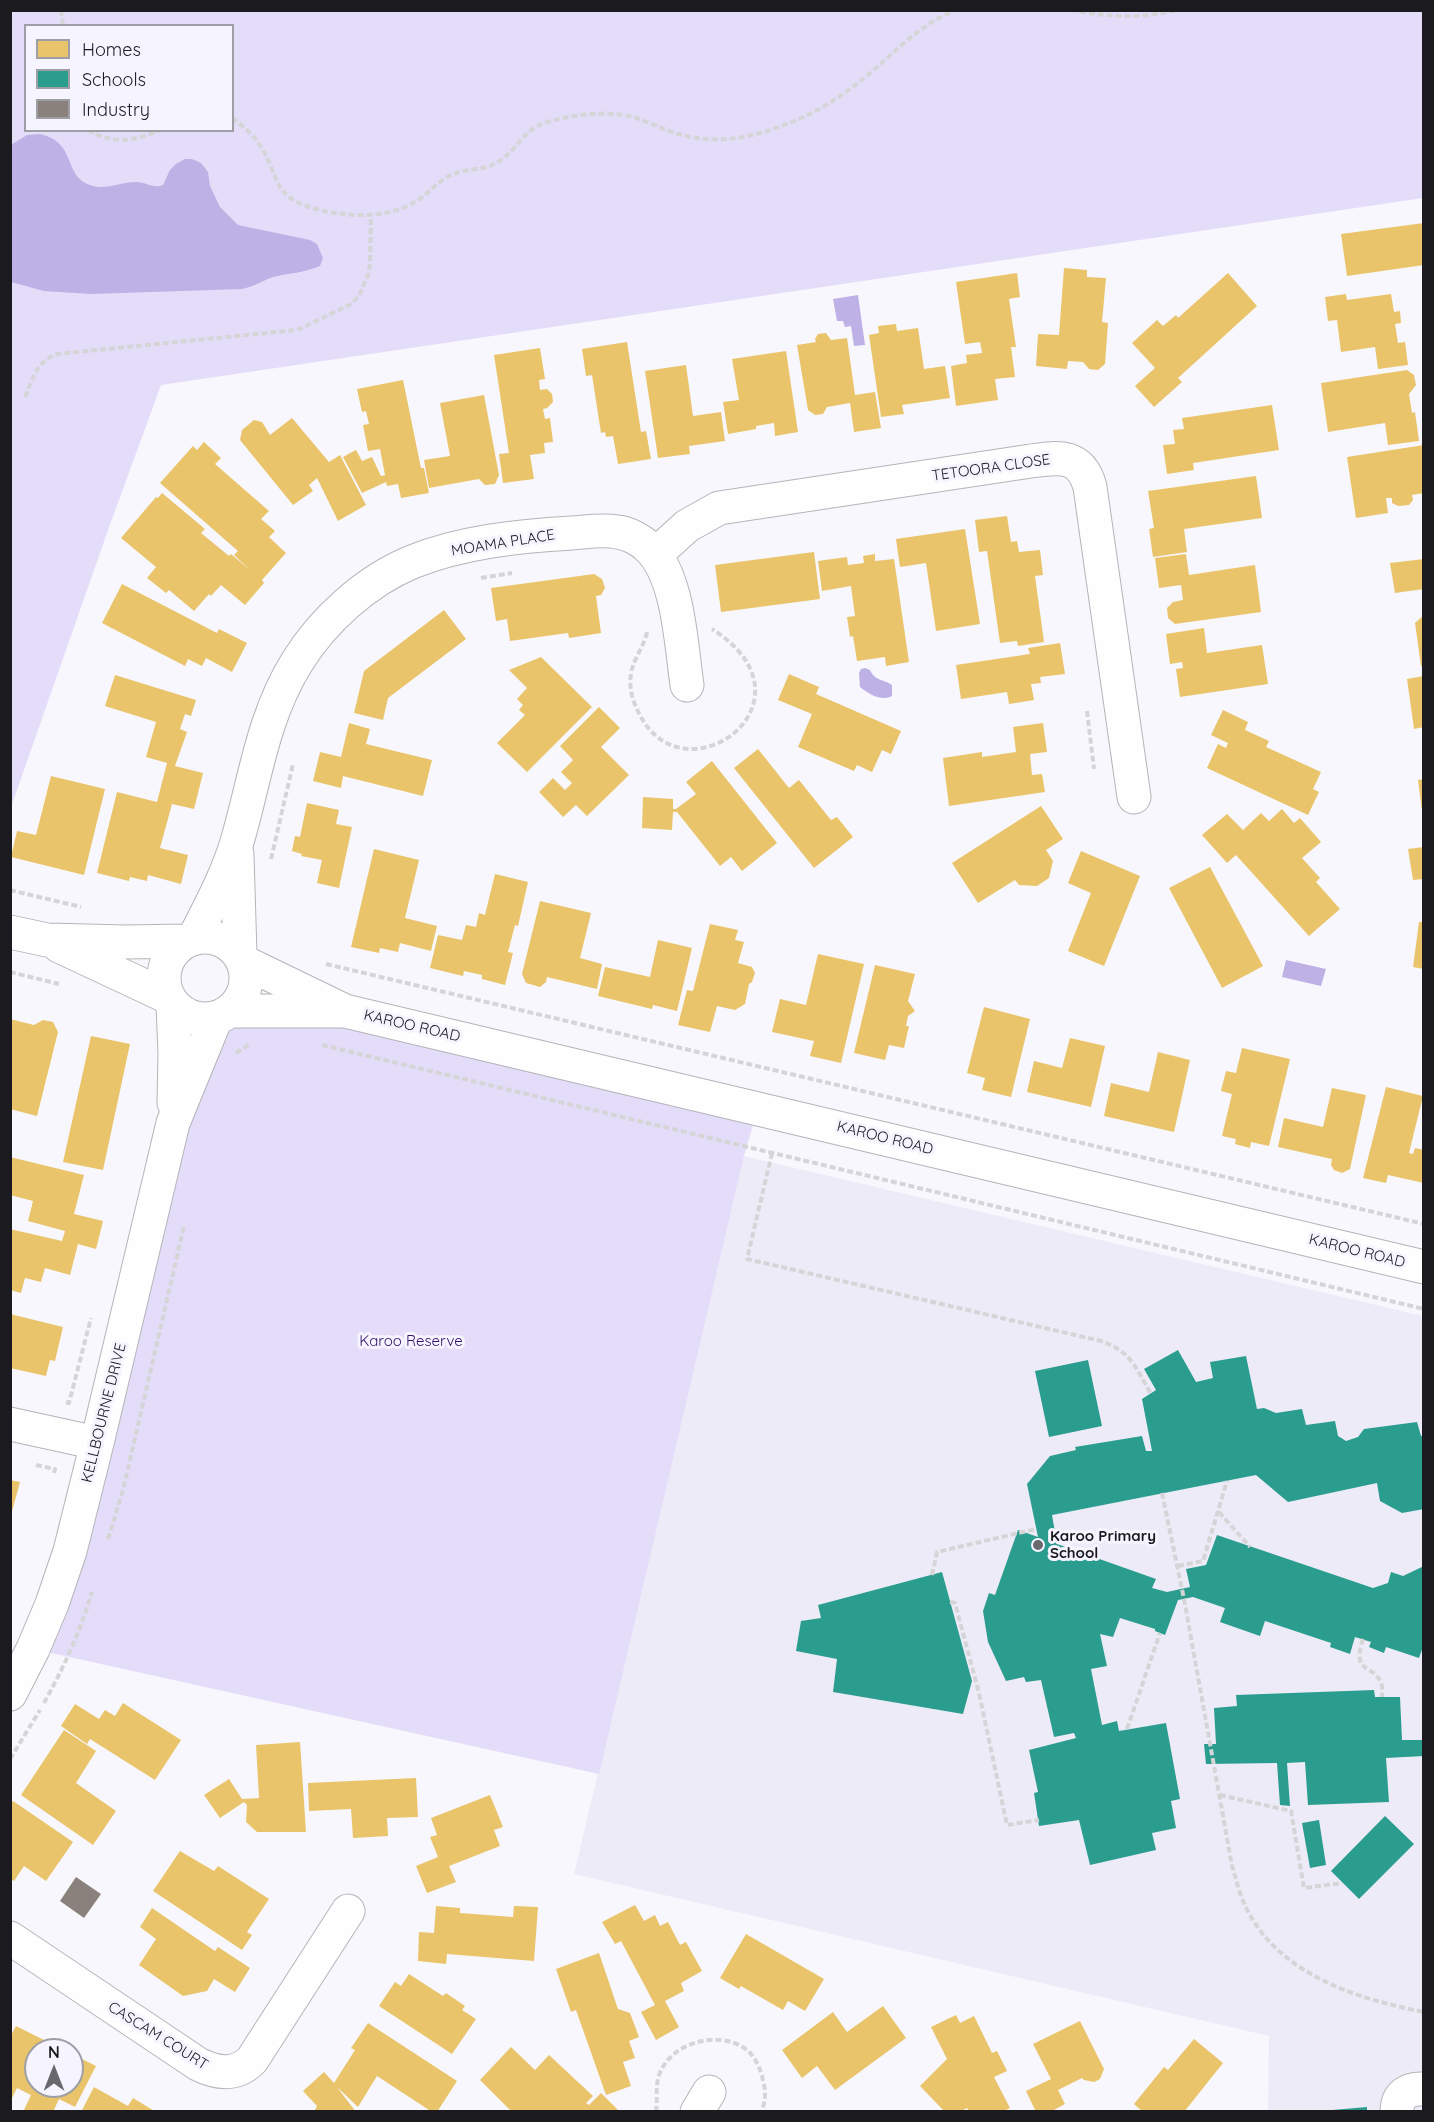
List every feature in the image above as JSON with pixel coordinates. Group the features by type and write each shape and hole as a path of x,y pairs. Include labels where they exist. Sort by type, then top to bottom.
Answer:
{"street":[{"name":"TETOORA CLOSE","path":"655,555 687,526 719,508 1039,460 1061,459 1074,462 1085,473 1090,487 1134,796"},
{"name":"MOAMA PLACE","path":"191,939 211,904 237,844 266,727 296,663 333,617 354,598 411,563 452,550 520,538 615,531 627,534 648,546 666,572 673,591 687,685"},
{"name":"MOAMA PLACE","path":"237,844 242,958"},
{"path":"10,932 47,940 125,942 191,939 207,936 231,945 242,958 247,983 238,1003 223,1014 193,1018 182,1012 171,1001 47,940"},
{"path":"171,1001 164,986 166,964 171,955 191,939"},
{"name":"KAROO ROAD","path":"242,958 345,1011 1424,1267"},
{"name":"KELLBOURNE DRIVE","path":"10,1694 33,1649 52,1604 70,1551 98,1443 173,1123 176,1054 171,1001"},
{"name":"KAROO ROAD","path":"223,1014 345,1011"},
{"name":"KELLBOURNE DRIVE","path":"173,1123 223,1014"},
{"path":"10,1424 98,1443"},
{"name":"CASCAM COURT","path":"10,1938 198,2064 218,2072 238,2071 252,2060 348,1911"},
{"path":"1397,2112 1401,2094 1424,2089"}],"path":[{"path":"234,119 246,128 261,146 277,185 283,193 296,202 334,213 371,215 394,212 414,203 431,188 450,176 499,162 536,126 562,119 621,115 636,118 668,132 716,140 755,136 781,127 821,109 866,77 923,28 956,10"},
{"path":"1071,10 1095,15 1128,17 1176,10"},
{"path":"92,132 108,140 121,141 133,140 155,132"},
{"path":"25,397 40,364 57,354 296,330 351,304 359,296 368,275 371,215"},
{"path":"10,891 91,910"},
{"path":"317,962 1424,1224"},
{"path":"228,1057 258,1039"},
{"path":"321,1045 1424,1309"},
{"path":"772,1153 747,1259 1101,1341 1129,1356 1151,1394"},
{"path":"53,1479 55,1470"},
{"path":"1178,1566 1203,1561 1227,1481"},
{"path":"1162,1494 1178,1566 1232,1866 1240,1894 1253,1920 1270,1941 1299,1967 1320,1980 1354,1994 1424,2013"},
{"path":"1218,1511 1250,1547"},
{"path":"932,1575 937,1552 1036,1529"},
{"path":"950,1602 956,1604 979,1694 1006,1826 1039,1820"},
{"path":"1127,1730 1160,1634"},
{"path":"1363,1639 1359,1650 1360,1660 1382,1684 1382,1697"},
{"path":"1220,1796 1291,1811 1304,1888 1342,1883"}],"shaded area":[{"path":"40,134 60,144 81,180 96,187 136,182 159,186 163,185 170,170 185,159 201,163 208,172 210,186 220,207 238,225 310,240 317,244 323,258 320,266 273,277 242,289 91,294 44,291 11,282 11,145 27,135"},
{"path":"858,295 865,345 854,346 851,326 845,327 843,321 837,321 833,299"},
{"path":"865,668 877,678 892,685 892,696 879,698 860,687 859,673"},
{"path":"1286,960 1326,969 1321,986 1282,977"},
{"name":"Karoo Primary School","path":"744,1156 1423,1316 1423,2111 1268,2111 1269,2036 574,1874"}],"green space":[{"path":"11,11 1423,11 1423,198 161,385 11,807"},
{"name":"Karoo Reserve","path":"281,1012 758,1108 744,1156 599,1774 33,1649 216,1018"}],"building: Homes":[{"path":"1424,223 1424,265 1347,276 1341,234"},
{"path":"1064,268 1087,270 1087,277 1106,278 1102,322 1108,323 1105,364 1098,370 1089,369 1083,362 1068,361 1067,369 1036,366 1038,334 1059,335"},
{"path":"1017,273 1020,297 1009,299 1016,347 1011,347 1015,377 995,379 998,400 956,406 951,366 967,363 966,355 982,353 980,342 965,344 956,282"},
{"path":"1228,273 1257,306 1178,378 1182,382 1154,407 1135,386 1155,368 1132,343 1157,320 1163,326 1176,315 1178,318"},
{"path":"1346,294 1347,300 1391,294 1394,312 1400,311 1401,323 1395,324 1398,343 1405,342 1408,365 1378,369 1375,347 1341,352 1337,320 1328,321 1325,297"},
{"path":"896,324 897,331 918,328 924,369 945,366 950,398 902,405 904,414 881,417 869,335 879,333 878,326"},
{"path":"826,333 831,340 847,338 855,395 875,392 881,428 854,432 850,403 827,407 823,414 815,415 808,410 797,345 816,342 818,334"},
{"path":"627,342 641,432 646,431 651,459 618,464 613,436 606,437 605,432 601,433 592,375 586,376 582,349"},
{"path":"540,348 545,379 539,380 540,390 547,389 552,394 553,402 543,409 545,419 550,418 553,442 544,443 545,453 530,455 534,479 503,483 499,454 509,453 494,355"},
{"path":"786,351 798,432 775,436 774,423 728,434 723,402 739,400 732,359"},
{"path":"686,365 693,416 721,412 725,441 689,446 690,454 658,458 645,371"},
{"path":"1407,370 1414,375 1416,385 1409,394 1412,413 1415,412 1419,441 1388,445 1385,423 1328,432 1321,383"},
{"path":"403,380 421,468 424,468 429,493 401,498 398,484 387,486 386,482 362,493 343,457 356,450 362,461 372,457 381,476 385,475 380,449 368,451 363,425 369,424 366,411 362,412 357,389"},
{"path":"484,395 499,475 495,484 485,485 479,479 429,488 424,460 450,456 440,403"},
{"path":"1272,405 1279,450 1193,463 1194,470 1167,474 1163,445 1175,444 1173,430 1184,429 1182,418"},
{"path":"292,418 329,462 340,455 366,505 338,521 317,478 309,485 313,491 293,505 240,440 242,430 254,420 262,422 270,435"},
{"path":"204,442 221,458 215,464 269,511 261,519 275,531 269,537 286,553 262,580 264,583 245,605 221,585 211,596 209,594 194,611 169,590 166,593 147,578 156,567 121,538 162,493 205,529 201,533 250,570 234,555 238,551 160,483 193,446 197,450"},
{"path":"1424,445 1424,493 1412,495 1413,500 1409,505 1398,506 1392,503 1392,498 1386,498 1388,513 1356,518 1347,457"},
{"path":"1256,476 1262,518 1184,529 1187,552 1153,557 1149,529 1154,528 1148,491"},
{"path":"1007,516 1011,542 1017,541 1019,552 1040,550 1043,575 1035,576 1044,642 1018,646 1017,641 1000,643 987,551 979,552 975,520"},
{"path":"965,529 980,624 936,631 926,563 900,567 896,539"},
{"path":"814,552 820,599 721,612 715,565"},
{"path":"875,554 875,561 894,559 909,662 886,666 885,657 857,661 847,617 855,616 851,586 822,591 818,561 847,557 848,565 864,563 863,556"},
{"path":"1186,554 1189,575 1255,565 1261,612 1175,624 1168,618 1167,608 1173,602 1183,600 1181,585 1159,588 1155,558"},
{"path":"1424,559 1424,589 1395,593 1390,563"},
{"path":"594,574 602,579 605,588 601,595 596,596 601,633 569,638 568,633 510,641 507,619 496,621 491,588"},
{"path":"122,584 217,633 219,629 247,643 232,672 206,658 202,666 188,659 185,666 102,623"},
{"path":"444,610 466,639 388,698 383,720 354,713 364,671"},
{"path":"1424,615 1424,666 1421,666 1415,623"},
{"path":"1204,628 1207,653 1262,645 1268,684 1180,697 1176,669 1183,668 1182,662 1170,664 1166,634"},
{"path":"1060,643 1065,674 1040,677 1041,683 1031,684 1034,700 1009,704 1007,692 961,699 956,665 1030,654 1028,648"},
{"path":"541,657 592,707 527,772 497,743 525,715 519,710 523,705 517,699 527,688 509,670"},
{"path":"789,674 819,687 816,694 901,731 891,754 882,750 872,772 857,765 854,771 798,747 812,714 778,700"},
{"path":"115,675 196,700 191,716 185,714 180,729 187,732 175,766 203,773 194,809 172,804 160,848 188,855 181,884 148,875 147,881 130,877 129,881 97,873 117,792 157,802 167,763 146,757 156,722 105,706"},
{"path":"1424,676 1424,727 1414,729 1407,679"},
{"path":"599,707 620,728 601,747 629,775 587,816 576,805 563,817 539,792 553,778 565,790 572,783 561,772 573,760 560,746"},
{"path":"1223,710 1248,722 1245,730 1269,741 1266,747 1321,772 1313,789 1319,792 1308,815 1207,768 1218,744 1226,748 1228,743 1211,735"},
{"path":"349,723 370,729 366,744 432,760 423,796 343,776 341,788 313,781 320,752 341,757"},
{"path":"1043,723 1047,752 1030,754 1032,775 1042,774 1045,792 949,806 943,758 982,752 982,757 1016,752 1013,727"},
{"path":"758,749 789,788 799,780 831,820 837,817 853,837 814,868 734,768"},
{"path":"712,761 777,843 742,871 731,857 720,866 677,812 673,812 672,830 642,828 643,797 673,799 673,809 676,809 696,794 686,782"},
{"path":"51,776 105,789 84,875 11,857 17,831 36,835"},
{"path":"1424,779 1424,810 1422,810 1418,780"},
{"path":"307,803 339,810 336,824 352,827 339,888 317,883 322,860 301,856 302,854 292,851 295,836 300,837"},
{"path":"1041,806 1063,839 1046,850 1053,861 1049,878 1037,886 1019,885 1015,880 978,903 952,863"},
{"path":"1282,809 1294,823 1300,818 1321,842 1302,858 1320,878 1316,882 1340,909 1309,936 1236,855 1227,863 1202,835 1227,814 1243,830 1261,813 1269,821"},
{"path":"1424,847 1424,879 1413,880 1408,849"},
{"path":"374,849 419,860 405,918 437,926 431,951 400,943 398,952 380,948 379,953 351,947"},
{"path":"1081,851 1140,876 1104,966 1068,951 1091,893 1068,883"},
{"path":"1210,867 1263,966 1222,988 1169,888"},
{"path":"495,874 528,882 518,926 515,925 508,952 513,953 505,985 482,979 482,975 464,971 463,976 430,968 438,935 462,940 466,925 476,927 479,913 485,915"},
{"path":"540,901 591,913 580,958 602,964 597,989 547,977 546,982 540,987 526,983 522,974"},
{"path":"1419,922 1424,922 1424,969 1413,967"},
{"path":"710,924 738,930 735,940 744,942 738,963 752,967 755,973 749,984 745,1004 735,1010 717,1006 710,1032 678,1025 687,990 693,991"},
{"path":"658,940 692,948 677,1011 653,1005 652,1009 598,996 605,967 650,977"},
{"path":"818,954 864,964 841,1063 810,1056 814,1041 772,1032 780,999 806,1005"},
{"path":"875,965 915,974 908,1001 915,1011 908,1016 906,1026 909,1026 904,1048 889,1045 885,1060 854,1053"},
{"path":"984,1007 1030,1019 1011,1097 982,1090 985,1078 967,1073"},
{"path":"10,1019 34,1025 43,1020 53,1022 58,1032 37,1116 10,1109"},
{"path":"91,1036 130,1044 103,1170 63,1162"},
{"path":"1070,1038 1105,1046 1091,1107 1027,1092 1034,1061 1062,1068"},
{"path":"1242,1048 1290,1059 1269,1146 1251,1142 1250,1148 1235,1144 1236,1139 1222,1136 1232,1094 1221,1091 1226,1071 1236,1073"},
{"path":"1158,1052 1190,1060 1174,1132 1104,1116 1111,1083 1149,1092"},
{"path":"1386,1087 1423,1096 1409,1153 1413,1154 1415,1148 1424,1150 1424,1183 1388,1175 1386,1183 1363,1178"},
{"path":"1332,1088 1366,1095 1350,1169 1342,1173 1334,1170 1331,1165 1332,1159 1278,1147 1284,1118 1323,1127"},
{"path":"10,1157 84,1175 74,1214 103,1221 96,1249 78,1244 70,1275 45,1268 41,1282 25,1278 21,1293 10,1290 10,1229 62,1241 65,1231 28,1221 33,1201 10,1195"},
{"path":"10,1314 63,1327 55,1361 50,1360 46,1376 10,1368"},
{"path":"10,1480 20,1482 11,1515 10,1515"},
{"path":"123,1703 181,1740 155,1780 90,1739 87,1744 61,1726 75,1704 99,1719 105,1710 115,1716"},
{"path":"64,1730 96,1751 76,1783 116,1811 93,1845 21,1795"},
{"path":"300,1742 306,1832 257,1832 246,1822 247,1805 244,1802 220,1818 204,1795 229,1779 242,1799 259,1798 256,1745"},
{"path":"416,1778 418,1817 387,1818 388,1836 353,1838 351,1809 309,1811 308,1783"},
{"path":"490,1795 503,1827 494,1830 500,1846 449,1866 456,1882 427,1893 416,1866 438,1857 430,1837 437,1835 431,1818"},
{"path":"13,1801 73,1842 46,1881 24,1866 14,1881 10,1879 10,1805"},
{"path":"180,1851 214,1871 218,1866 269,1899 247,1932 252,1935 242,1950 153,1891"},
{"path":"635,1905 644,1921 655,1915 660,1926 668,1922 680,1945 686,1942 702,1971 681,1983 684,1991 665,2001 679,2027 656,2040 641,2012 655,2005 621,1941 615,1944 602,1922"},
{"path":"436,1906 460,1908 460,1913 513,1917 514,1906 538,1907 534,1961 447,1954 446,1964 418,1961 419,1932 434,1933"},
{"path":"152,1908 215,1951 218,1947 250,1968 235,1992 214,1979 207,1991 183,1996 139,1965 156,1939 140,1927"},
{"path":"746,1934 824,1979 805,2011 788,2001 783,2010 741,1986 739,1989 720,1978"},
{"path":"599,1953 618,2009 630,2013 639,2037 629,2041 635,2058 623,2062 631,2086 606,2095 576,2010 571,2012 556,1969"},
{"path":"409,1974 443,1996 446,1993 465,2006 462,2010 476,2019 452,2054 379,2006 395,1982 401,1986"},
{"path":"883,2006 906,2038 835,2090 817,2066 802,2078 782,2050 833,2012 847,2032"},
{"path":"956,2015 960,2023 974,2016 992,2053 997,2051 1007,2071 994,2077 1010,2108 1002,2112 969,2112 967,2108 960,2112 945,2112 920,2086 947,2059 931,2027"},
{"path":"1080,2021 1104,2069 1100,2079 1094,2082 1082,2078 1058,2090 1065,2104 1050,2112 1036,2112 1026,2091 1051,2079 1033,2044"},
{"path":"368,2023 457,2081 437,2112 432,2112 377,2076 358,2107 337,2087 356,2112 314,2112 317,2106 303,2091 324,2072 334,2083 355,2050 351,2048"},
{"path":"16,2026 40,2038 24,2038 24,2092 17,2088 10,2102 10,2037"},
{"path":"1194,2039 1223,2063 1184,2112 1143,2112 1134,2104 1164,2067 1168,2070"},
{"path":"511,2047 535,2070 549,2055 593,2096 586,2103 589,2105 601,2093 620,2112 512,2112 480,2080"},
{"path":"84,2060 96,2066 84,2089"},
{"path":"94,2087 128,2106 133,2098 156,2112 81,2112"},
{"path":"30,2098 80,2098 75,2107 59,2099 53,2112 23,2112"}],"building: Schools":[{"path":"1178,1350 1196,1382 1213,1378 1210,1362 1246,1356 1257,1409 1264,1408 1276,1413 1302,1409 1306,1425 1335,1421 1338,1436 1346,1441 1358,1437 1364,1429 1417,1422 1421,1436 1424,1436 1424,1509 1402,1513 1380,1501 1377,1483 1288,1502 1256,1475 1052,1515 1057,1544 1156,1579 1152,1588 1167,1592 1190,1587 1186,1569 1206,1565 1217,1535 1373,1588 1388,1583 1391,1572 1403,1576 1424,1566 1424,1644 1419,1658 1386,1647 1384,1653 1369,1647 1371,1642 1355,1637 1350,1654 1330,1647 1331,1643 1265,1621 1260,1636 1220,1622 1225,1608 1193,1597 1178,1600 1165,1635 1155,1629 1120,1618 1113,1637 1100,1634 1107,1666 1091,1669 1102,1725 1117,1721 1119,1731 1166,1723 1180,1799 1171,1801 1176,1828 1152,1833 1156,1850 1090,1865 1079,1820 1039,1826 1034,1793 1038,1792 1029,1750 1076,1738 1074,1733 1054,1737 1041,1680 1026,1682 1024,1677 1006,1681 988,1642 983,1611 989,1593 995,1595 1018,1530 1038,1537 1027,1484 1050,1456 1076,1450 1075,1447 1142,1436 1146,1451 1152,1451 1142,1399 1156,1390 1144,1369"},
{"path":"1088,1360 1102,1426 1049,1437 1035,1371"},
{"path":"942,1572 972,1681 963,1714 833,1692 837,1659 796,1651 801,1621 821,1618 818,1605"},
{"path":"1374,1690 1375,1697 1400,1697 1402,1740 1424,1740 1424,1756 1386,1758 1389,1802 1308,1805 1305,1762 1287,1763 1290,1806 1280,1805 1277,1763 1206,1764 1204,1744 1216,1744 1214,1708 1237,1706 1236,1695"},
{"path":"1385,1816 1414,1844 1359,1899 1331,1871"},
{"path":"1319,1820 1326,1865 1310,1868 1302,1823"},
{"path":"1367,2107 1367,2112 1332,2112 1332,2110"}],"building: Industry":[{"path":"76,1877 101,1894 84,1918 60,1901"}],"place":[{"name":"Karoo Primary School","path":"1038,1545"}]}
